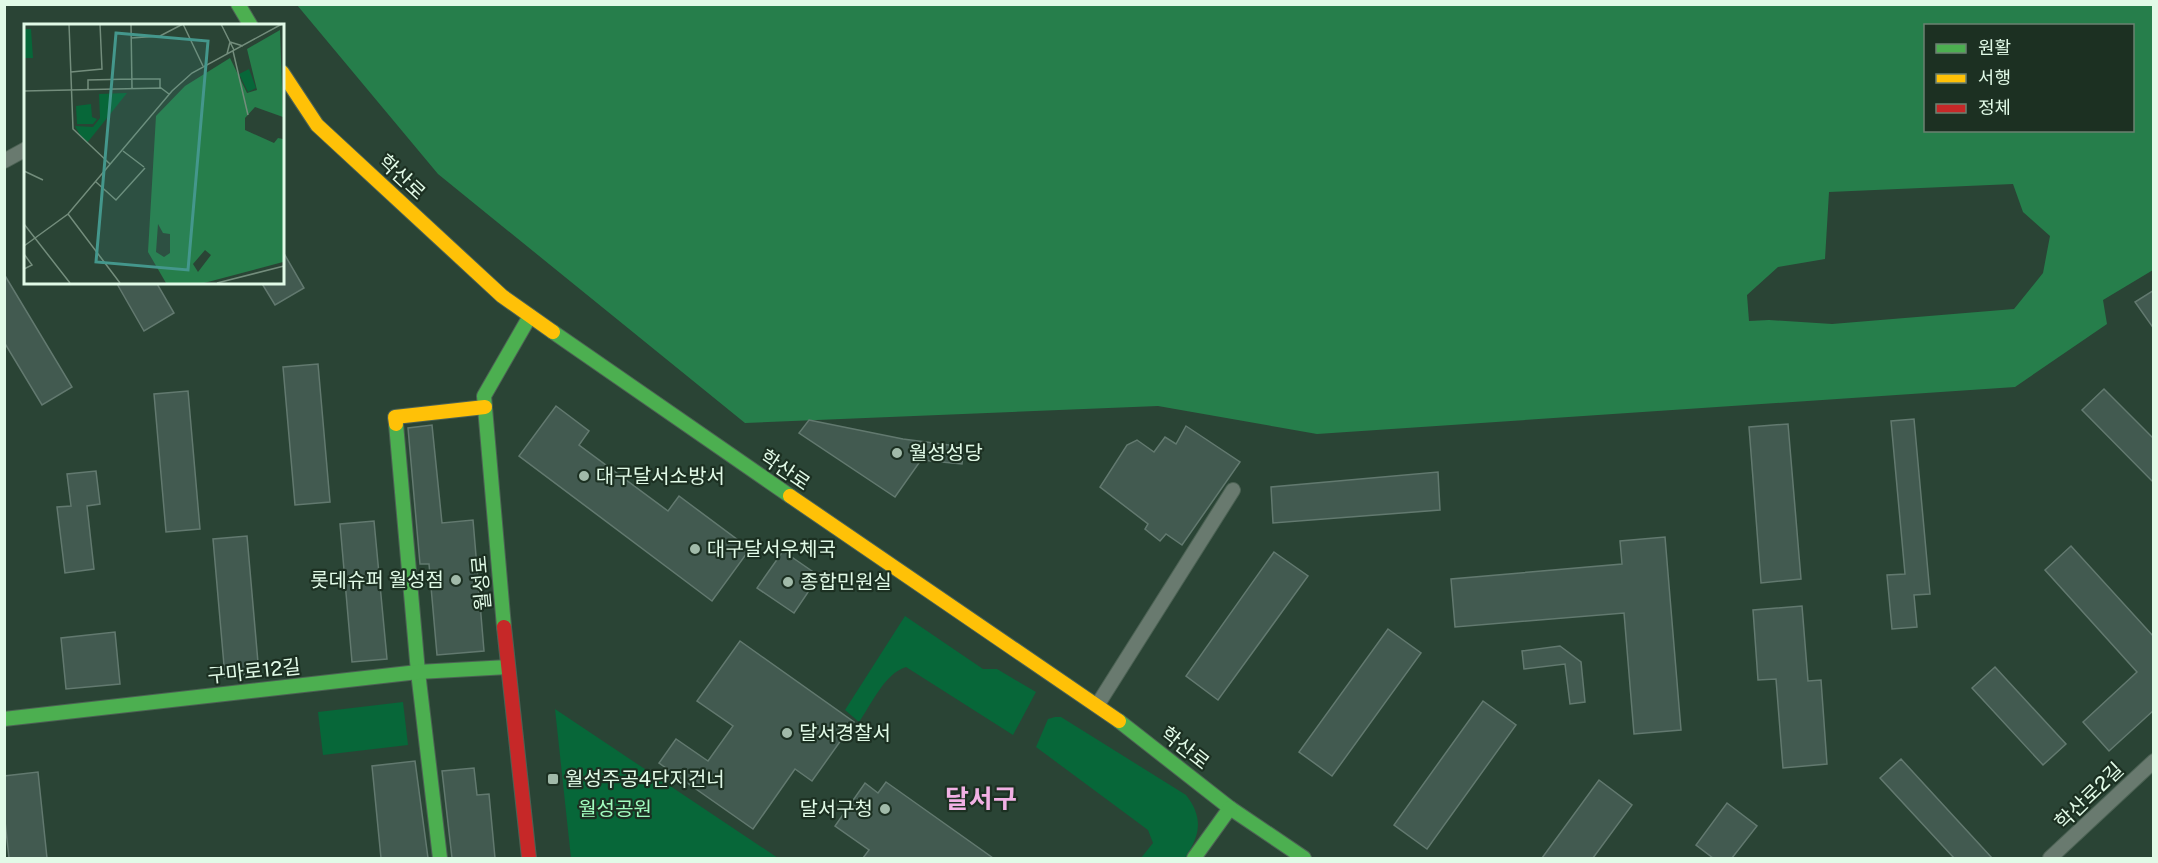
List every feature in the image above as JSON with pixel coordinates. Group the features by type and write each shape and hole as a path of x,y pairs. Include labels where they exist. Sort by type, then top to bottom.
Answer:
{"street":[{"path":"238,4 249,22"},
{"name":"학산로","path":"284,75 317,125 502,296 729,455 1060,681 1098,704 1230,808 1304,858"},
{"path":"4,161 24,150"},
{"name":"월성로","path":"529,858 508,667 484,396 530,316"},
{"path":"440,858 418,672 395,417 485,407"},
{"path":"1098,704 1233,490"},
{"name":"구마로12길","path":"4,719 418,672 508,667"},
{"name":"학산로2길","path":"2050,858 2154,761"},
{"path":"1194,858 1230,808"}],"green space":[{"path":"297,5 2153,5 2153,270 2103,300 2107,324 2015,387 1317,434 1158,406 745,423 438,174","holes":["2013,184 2023,212 2050,236 2043,273 2014,309 1832,324 1749,321 1747,295 1778,267 1825,259 1829,192"]},
{"path":"905,616 983,669 997,669 1036,692 1013,735 906,667 898,670 885,683 859,722 845,710"},
{"path":"403,702 408,745 323,755 318,712"},
{"name":"월성공원","path":"555,709 778,858 571,858"},
{"path":"1061,717 1186,795 1196,811 1198,827 1194,842 1185,858 1141,858 1153,843 1148,830 1036,747 1048,719"}],"building":[{"path":"284,253 304,288 275,305 262,284 284,284"},
{"path":"4,274 72,387 42,405 4,342"},
{"path":"117,284 157,284 174,313 144,331"},
{"path":"2154,290 2154,329 2135,302"},
{"path":"318,364 330,502 295,505 283,367"},
{"path":"2104,389 2154,439 2154,483 2082,410"},
{"path":"188,391 200,529 166,532 154,394"},
{"path":"556,406 589,431 579,445 668,511 679,496 750,549 712,601 519,456"},
{"path":"1914,419 1930,594 1914,595 1917,627 1892,629 1887,575 1905,574 1891,421"},
{"name":"월성성당","path":"809,420 903,439 964,447 962,464 921,460 895,497 799,433"},
{"path":"1788,424 1801,579 1761,583 1749,427"},
{"path":"432,425 442,523 473,520 484,651 437,655 429,564 420,564 408,428"},
{"path":"1186,426 1240,462 1182,545 1166,534 1160,541 1145,529 1148,524 1100,487 1127,445 1137,440 1154,452 1165,437 1176,444"},
{"path":"96,471 100,504 87,506 94,569 65,573 57,507 71,506 67,474"},
{"path":"1438,472 1440,510 1273,523 1271,487"},
{"path":"374,521 387,659 352,662 340,524"},
{"path":"247,536 259,674 225,677 213,539"},
{"path":"1665,537 1681,730 1634,734 1624,613 1455,627 1451,579 1622,564 1620,541"},
{"path":"2071,546 2154,637 2154,710 2109,751 2083,722 2137,672 2045,570"},
{"name":"종합민원실","path":"783,551 819,576 794,613 757,588"},
{"path":"1274,552 1308,576 1218,700 1186,676"},
{"path":"1802,606 1808,681 1821,680 1827,764 1783,768 1776,679 1758,680 1753,610"},
{"path":"1388,629 1421,653 1332,776 1299,752"},
{"path":"115,632 120,684 66,689 61,638"},
{"name":"달서경찰서","path":"740,641 854,722 812,781 795,769 753,829 659,763 676,739 708,761 733,726 697,701"},
{"path":"1560,646 1581,662 1585,702 1570,704 1565,664 1524,669 1522,651"},
{"path":"1995,667 2066,744 2043,765 1972,688"},
{"path":"1483,701 1516,725 1427,849 1394,825"},
{"path":"1901,759 1992,858 1954,858 1880,778"},
{"path":"415,761 428,858 381,858 372,766"},
{"path":"474,768 477,795 489,794 495,858 452,858 442,771"},
{"path":"38,772 47,858 9,858 4,812 4,776"},
{"path":"1599,780 1632,805 1593,858 1542,858"},
{"name":"달서구청","path":"886,782 993,858 863,858 869,850 835,826 865,783 878,793"},
{"path":"1727,803 1757,826 1732,858 1713,858 1696,845"}],"traffic: fast":[{"path":"238,4 250,24"},
{"path":"504,627 484,396 530,316"},
{"path":"553,332 790,496"},
{"path":"396,424 418,672 440,858"},
{"path":"4,719 418,672 508,667"},
{"path":"1119,721 1230,808 1304,858"},
{"path":"1194,858 1230,808"}],"traffic: slow":[{"path":"284,75 317,125 502,296 553,332"},
{"path":"396,424 395,417 485,407"},
{"path":"790,496 1119,721"}],"traffic: jam":[{"path":"504,627 529,858"}],"place":[{"name":"월성성당","path":"897,453"},
{"name":"대구달서소방서","path":"584,476"},
{"name":"대구달서우체국","path":"695,549"},
{"name":"롯데슈퍼 월성점","path":"456,580"},
{"name":"종합민원실","path":"788,582"},
{"name":"달서경찰서","path":"787,733"},
{"name":"월성주공4단지건너","path":"553,779"},
{"name":"달서구청","path":"885,809"}],"district":[{"name":"달서구","path":"981,799"}]}
